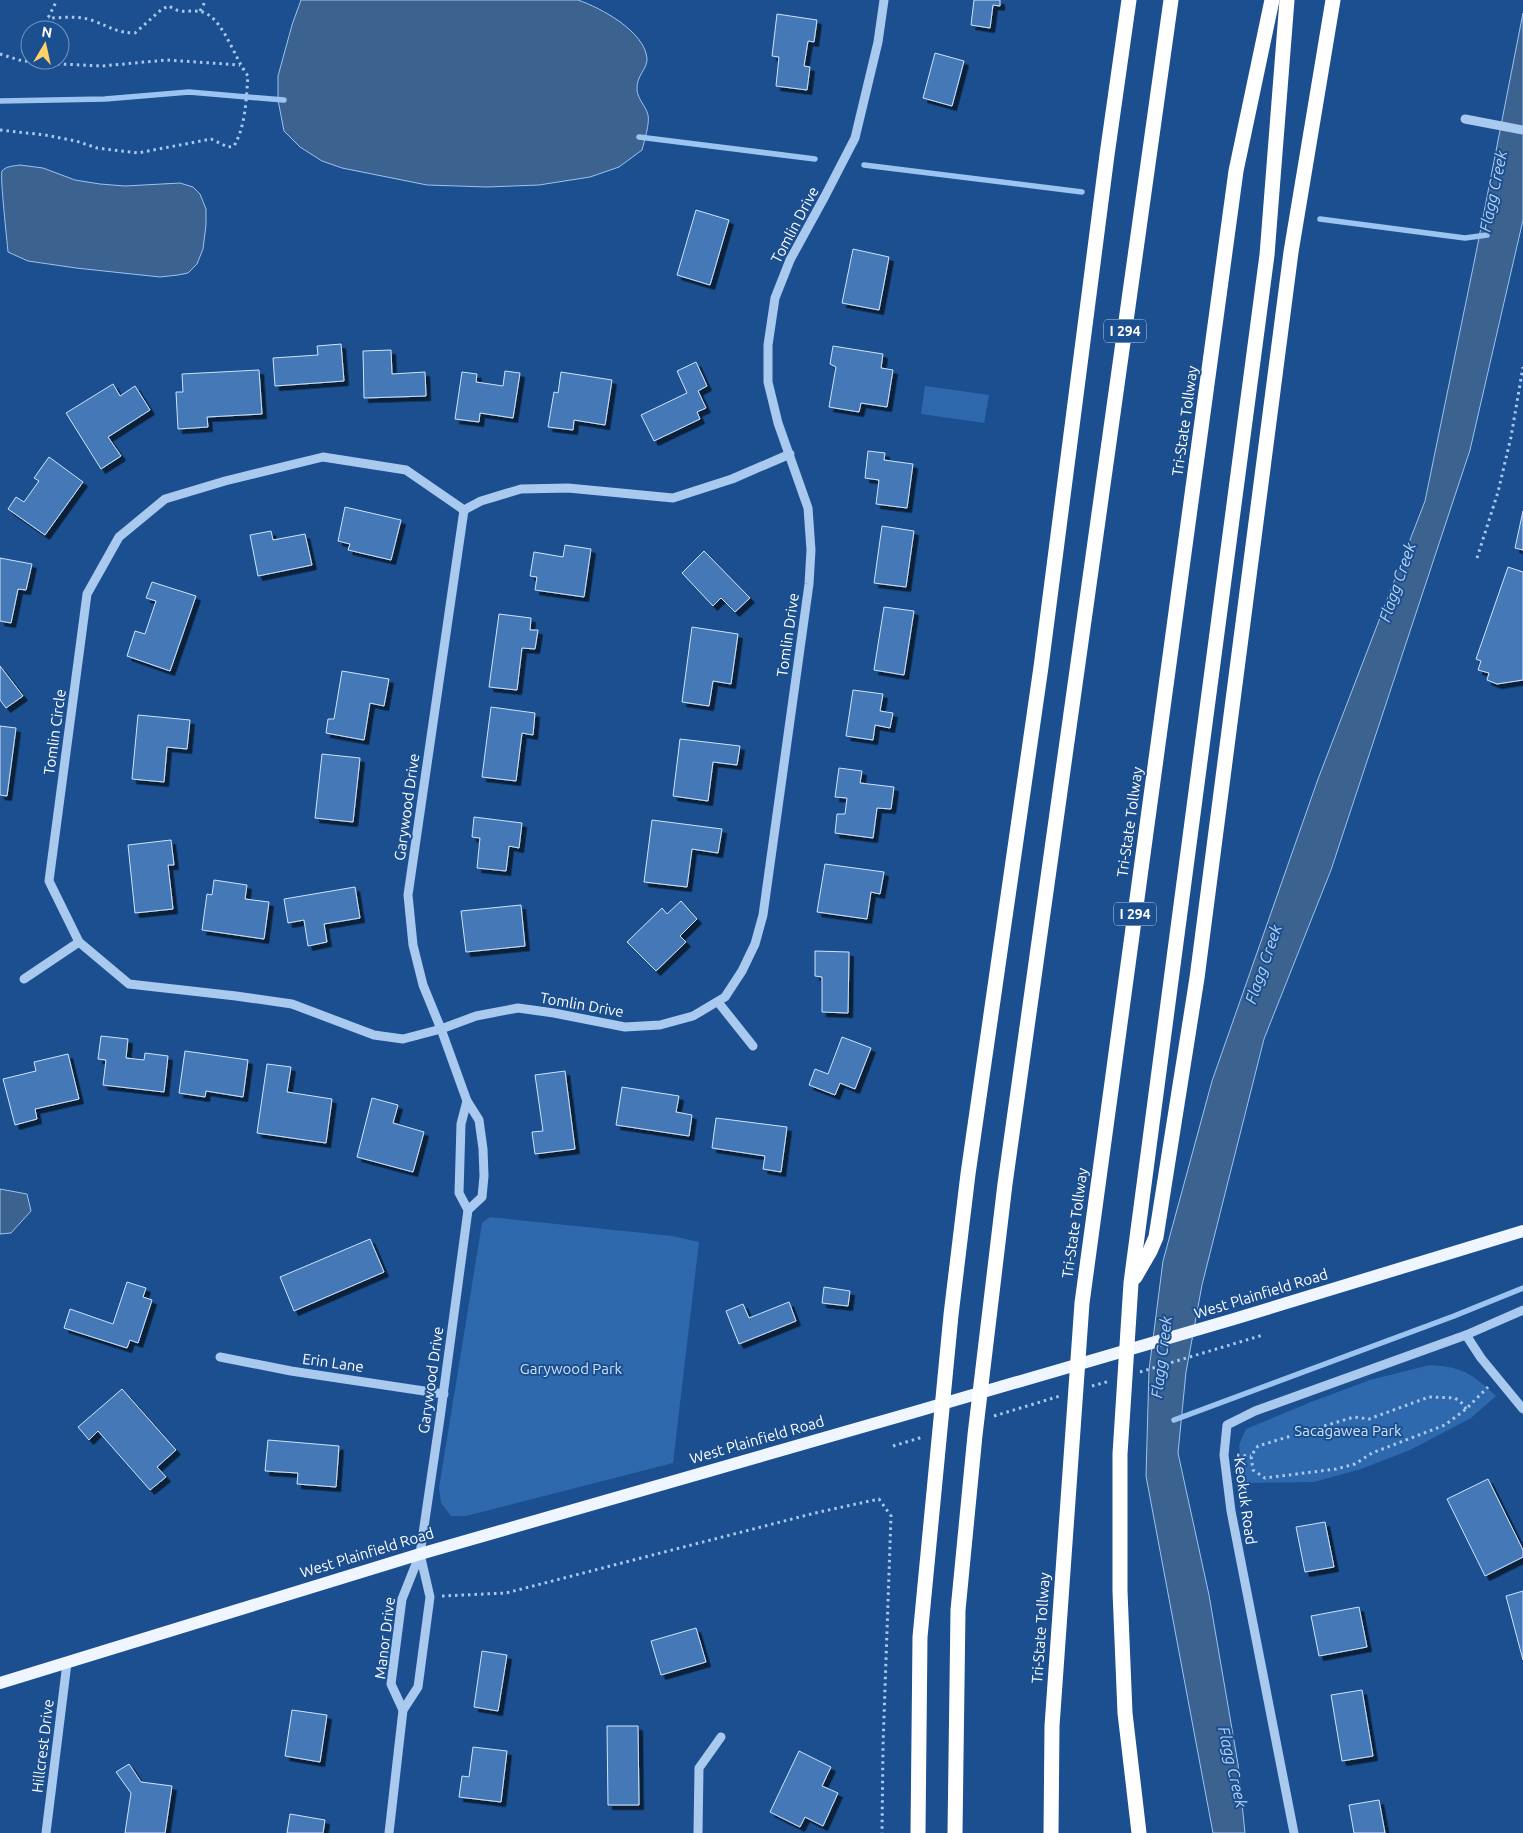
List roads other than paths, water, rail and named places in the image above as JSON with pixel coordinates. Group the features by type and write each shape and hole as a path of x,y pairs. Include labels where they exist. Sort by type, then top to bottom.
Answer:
{"highway":[{"name":"I 294","path":"918,1833 920,1638 951,1315 968,1174 1041,667 1129,0"},
{"name":"I 294","path":"955,1833 958,1610 980,1396 1005,1184 1171,0"},
{"name":"Tri-State Tollway","path":"1051,1833 1052,1726 1082,1303 1236,170 1272,0"},
{"path":"1139,1833 1125,1713 1120,1591 1120,1454 1131,1283 1267,255 1287,0"},
{"path":"1131,1283 1156,1237 1188,1036 1291,252 1333,0"}],"main road":[{"name":"West Plainfield Road","path":"0,1683 420,1554 1234,1319 1523,1231"}],"street":[{"name":"Tomlin Drive","path":"441,1029 476,1016 518,1008 625,1027 660,1025 692,1016 725,997 742,971 756,944 764,915 809,584 811,550 808,508 778,423 768,382 768,345 775,298 790,260 855,138 878,42 884,0"},
{"path":"1465,119 1523,130"},
{"path":"464,510 481,501 521,489 558,488 673,498 732,479 790,454"},
{"name":"Tomlin Circle","path":"441,1029 403,1039 374,1035 292,1004 129,984 78,942 49,881 88,594 119,537 165,498 225,480 323,457 406,470 464,510"},
{"name":"Garywood Drive","path":"464,510 408,895 413,945 423,985 467,1102 479,1120 483,1149 484,1176 482,1197 468,1210"},
{"path":"24,979 78,942"},
{"path":"718,1002 753,1046"},
{"name":"Garywood Drive","path":"420,1554 444,1394 468,1210 459,1193 461,1124 467,1102"},
{"name":"Keokuk Road","path":"1294,1833 1231,1510 1224,1455 1227,1425 1255,1411 1466,1335 1523,1310"},
{"path":"1466,1335 1480,1358 1523,1409"},
{"name":"Erin Lane","path":"220,1357 292,1371 444,1394"},
{"name":"Manor Drive","path":"402,1710 391,1684 402,1599 420,1554"},
{"name":"Manor Drive","path":"388,1833 402,1710 418,1687 430,1597 420,1554"},
{"name":"Hillcrest Drive","path":"46,1833 67,1663"},
{"path":"698,1833 699,1768 721,1737"}],"water":[{"path":"301,0 578,0 620,22 630,30 644,48 647,62 637,85 639,97 648,118 642,150 619,167 590,177 539,185 487,187 427,185 342,168 322,161 300,147 284,131 278,100 278,76"},
{"name":"Flagg Creek","path":"1523,13 1523,220 1470,450 1331,870 1264,1039 1202,1285 1186,1372 1178,1453 1209,1595 1238,1764 1245,1833 1213,1833 1146,1476 1149,1370 1163,1261 1212,1081 1318,779 1425,501"},
{"path":"20,165 43,168 75,180 100,184 125,186 180,183 193,187 200,194 206,209 203,249 197,264 188,273 160,277 28,261 8,252 2,171 8,167"},
{"path":"0,1189 27,1194 31,1211 11,1233 0,1234"}],"waterway":[{"path":"0,101 105,99 189,92 284,100"},
{"path":"639,137 815,159"},
{"path":"864,165 1082,192"},
{"name":"Flagg Creek","path":"1320,219 1465,238 1487,235"},
{"path":"1174,1420 1454,1316 1523,1288"}],"park label":[{"name":"Garywood Park","path":"571,1369"},
{"name":"Sacagawea Park","path":"1348,1431"}]}
